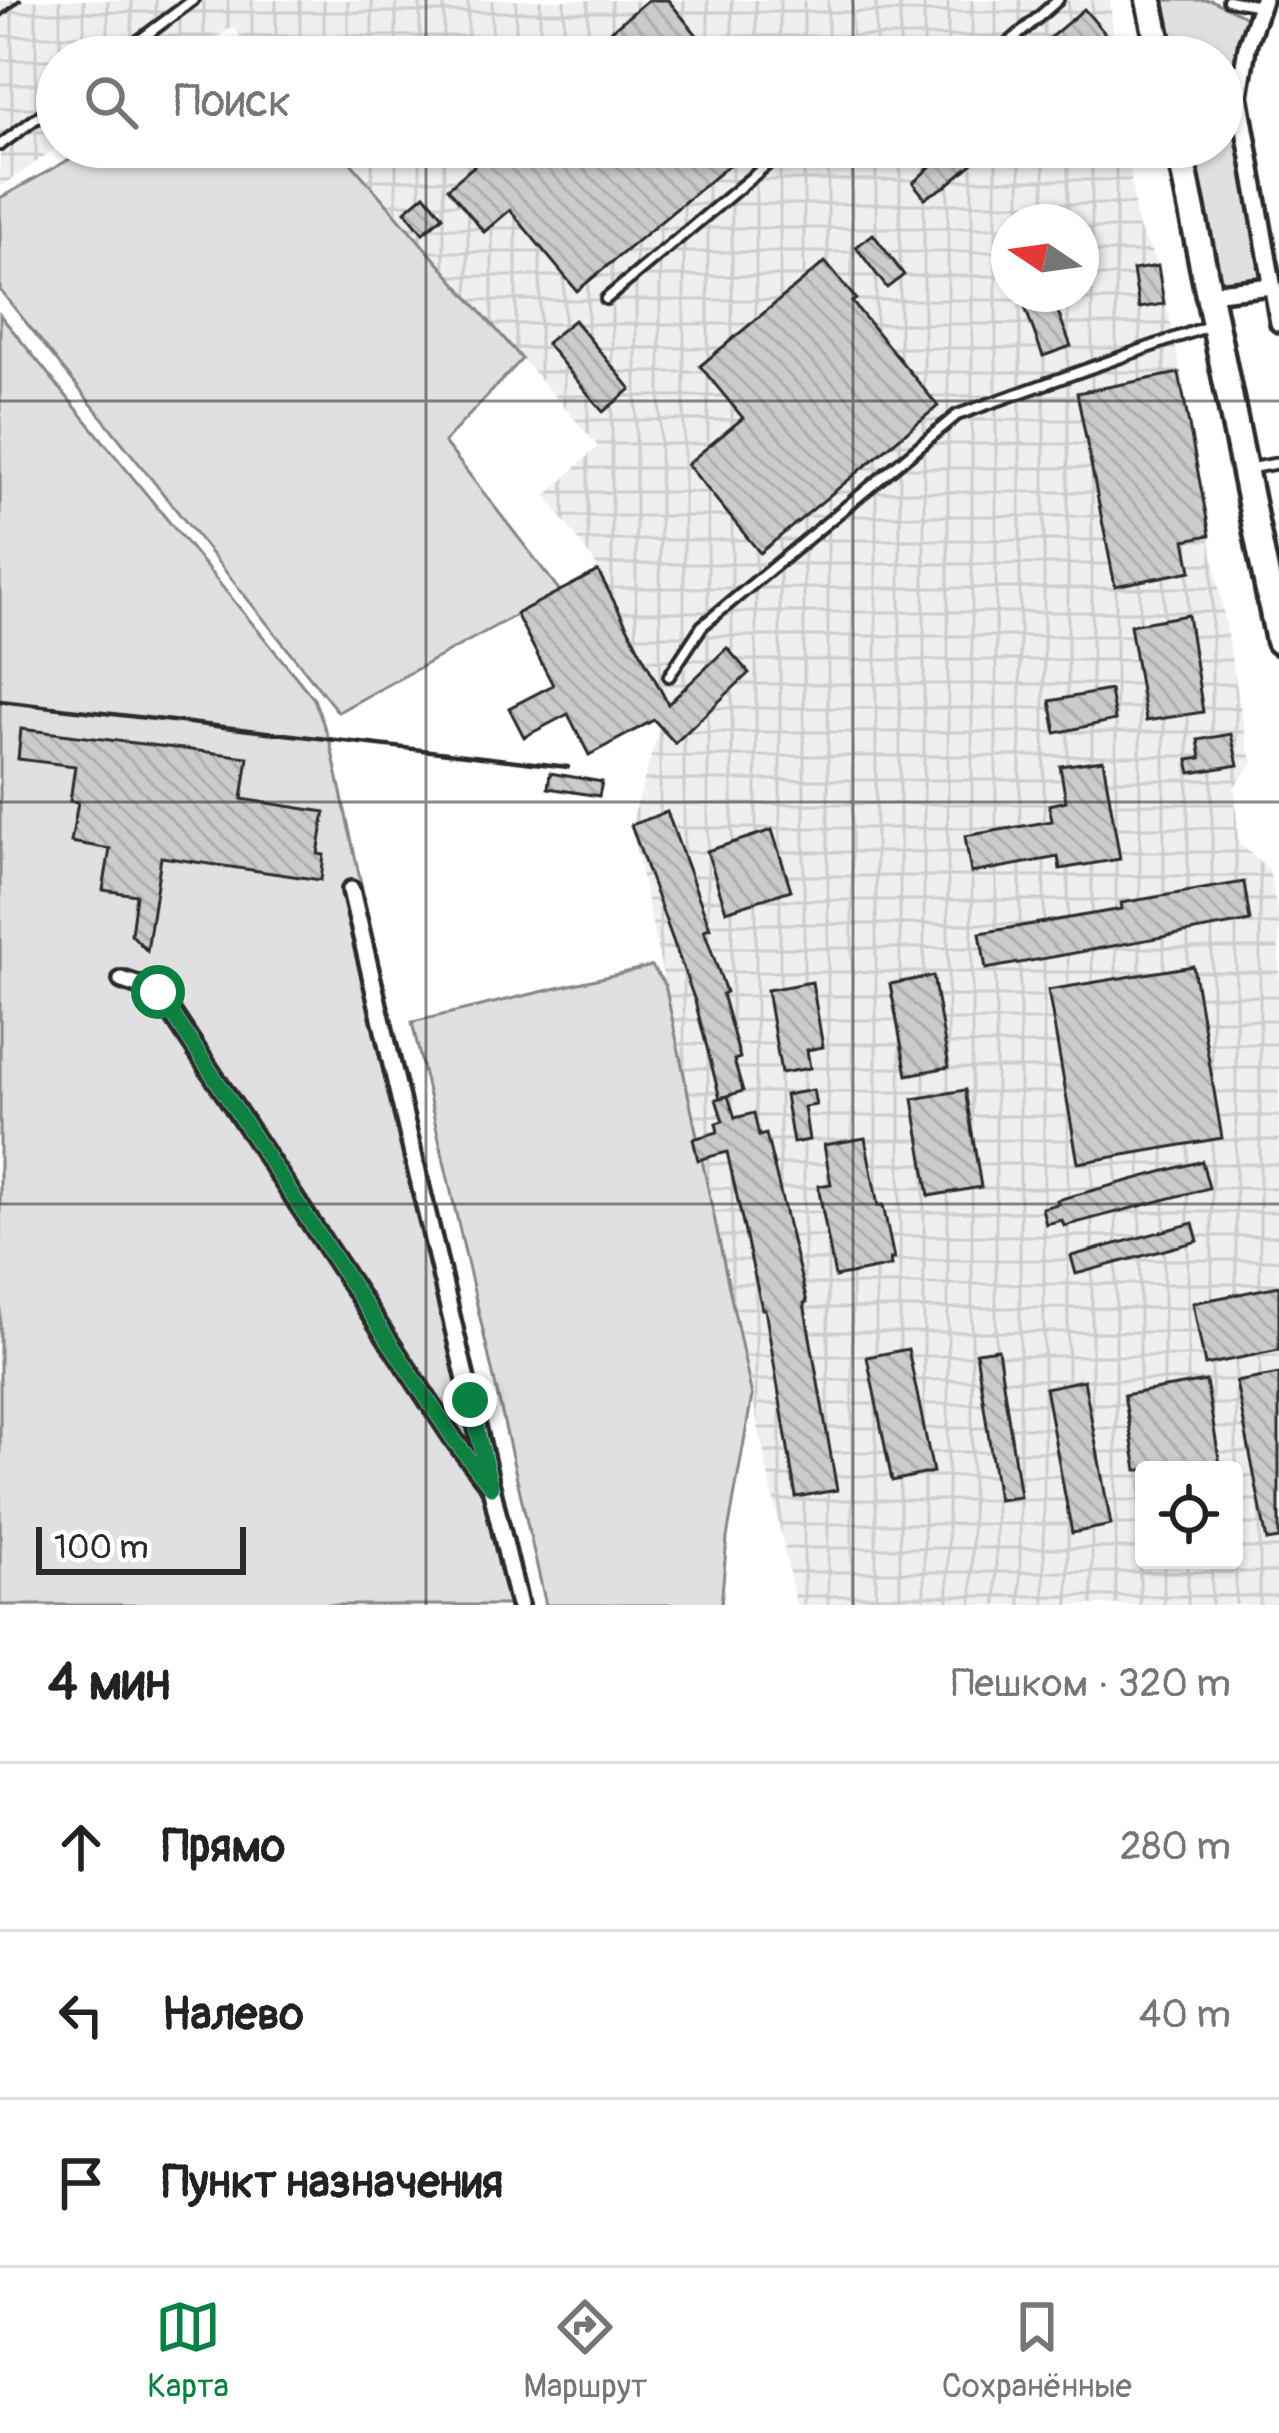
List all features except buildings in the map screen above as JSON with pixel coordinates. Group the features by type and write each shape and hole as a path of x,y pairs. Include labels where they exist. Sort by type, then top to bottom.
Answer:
{"main road":[{"path":"1149,0 1157,36"},
{"path":"1183,168 1279,641"}],"street":[{"path":"1243,72 1262,3"},
{"path":"1243,117 1279,323"},
{"path":"1209,293 1275,293"},
{"path":"351,890 519,1605"},
{"path":"122,980 158,992 455,1441 491,1487"}],"lane":[{"path":"145,36 193,0"},
{"path":"1017,36 1058,0"},
{"path":"1228,0 1262,3"},
{"path":"0,145 36,118"},
{"path":"606,298 763,168"},
{"path":"669,676 702,626 957,415 1215,324"},
{"path":"1244,469 1279,463"}],"shaded area":[{"path":"0,0 1110,0 1114,36 240,36 232,27 219,36 36,36 36,162 0,187"},
{"path":"1149,0 1211,0 1255,21 1243,76 1243,36 1157,36"},
{"path":"1243,118 1272,286 1209,293 1183,168 1243,168"},
{"path":"54,168 355,168 522,359 444,442 560,591 338,712 0,290 0,198"},
{"path":"355,168 1130,168 1137,224 1158,266 1177,353 1248,750 1254,762 1234,787 1239,844 1269,869 1279,920 1279,1605 796,1605 631,825 667,701 597,566 546,496 598,446"},
{"path":"0,315 314,699 330,742 519,1605 0,1605"},
{"path":"652,966 665,985 752,1396 727,1538 721,1605 546,1605 412,1022"}],"railway":[{"path":"0,17 20,0"},
{"path":"0,701 568,767"}],"route":[{"path":"158,992 455,1441 491,1487 470,1400"}]}
